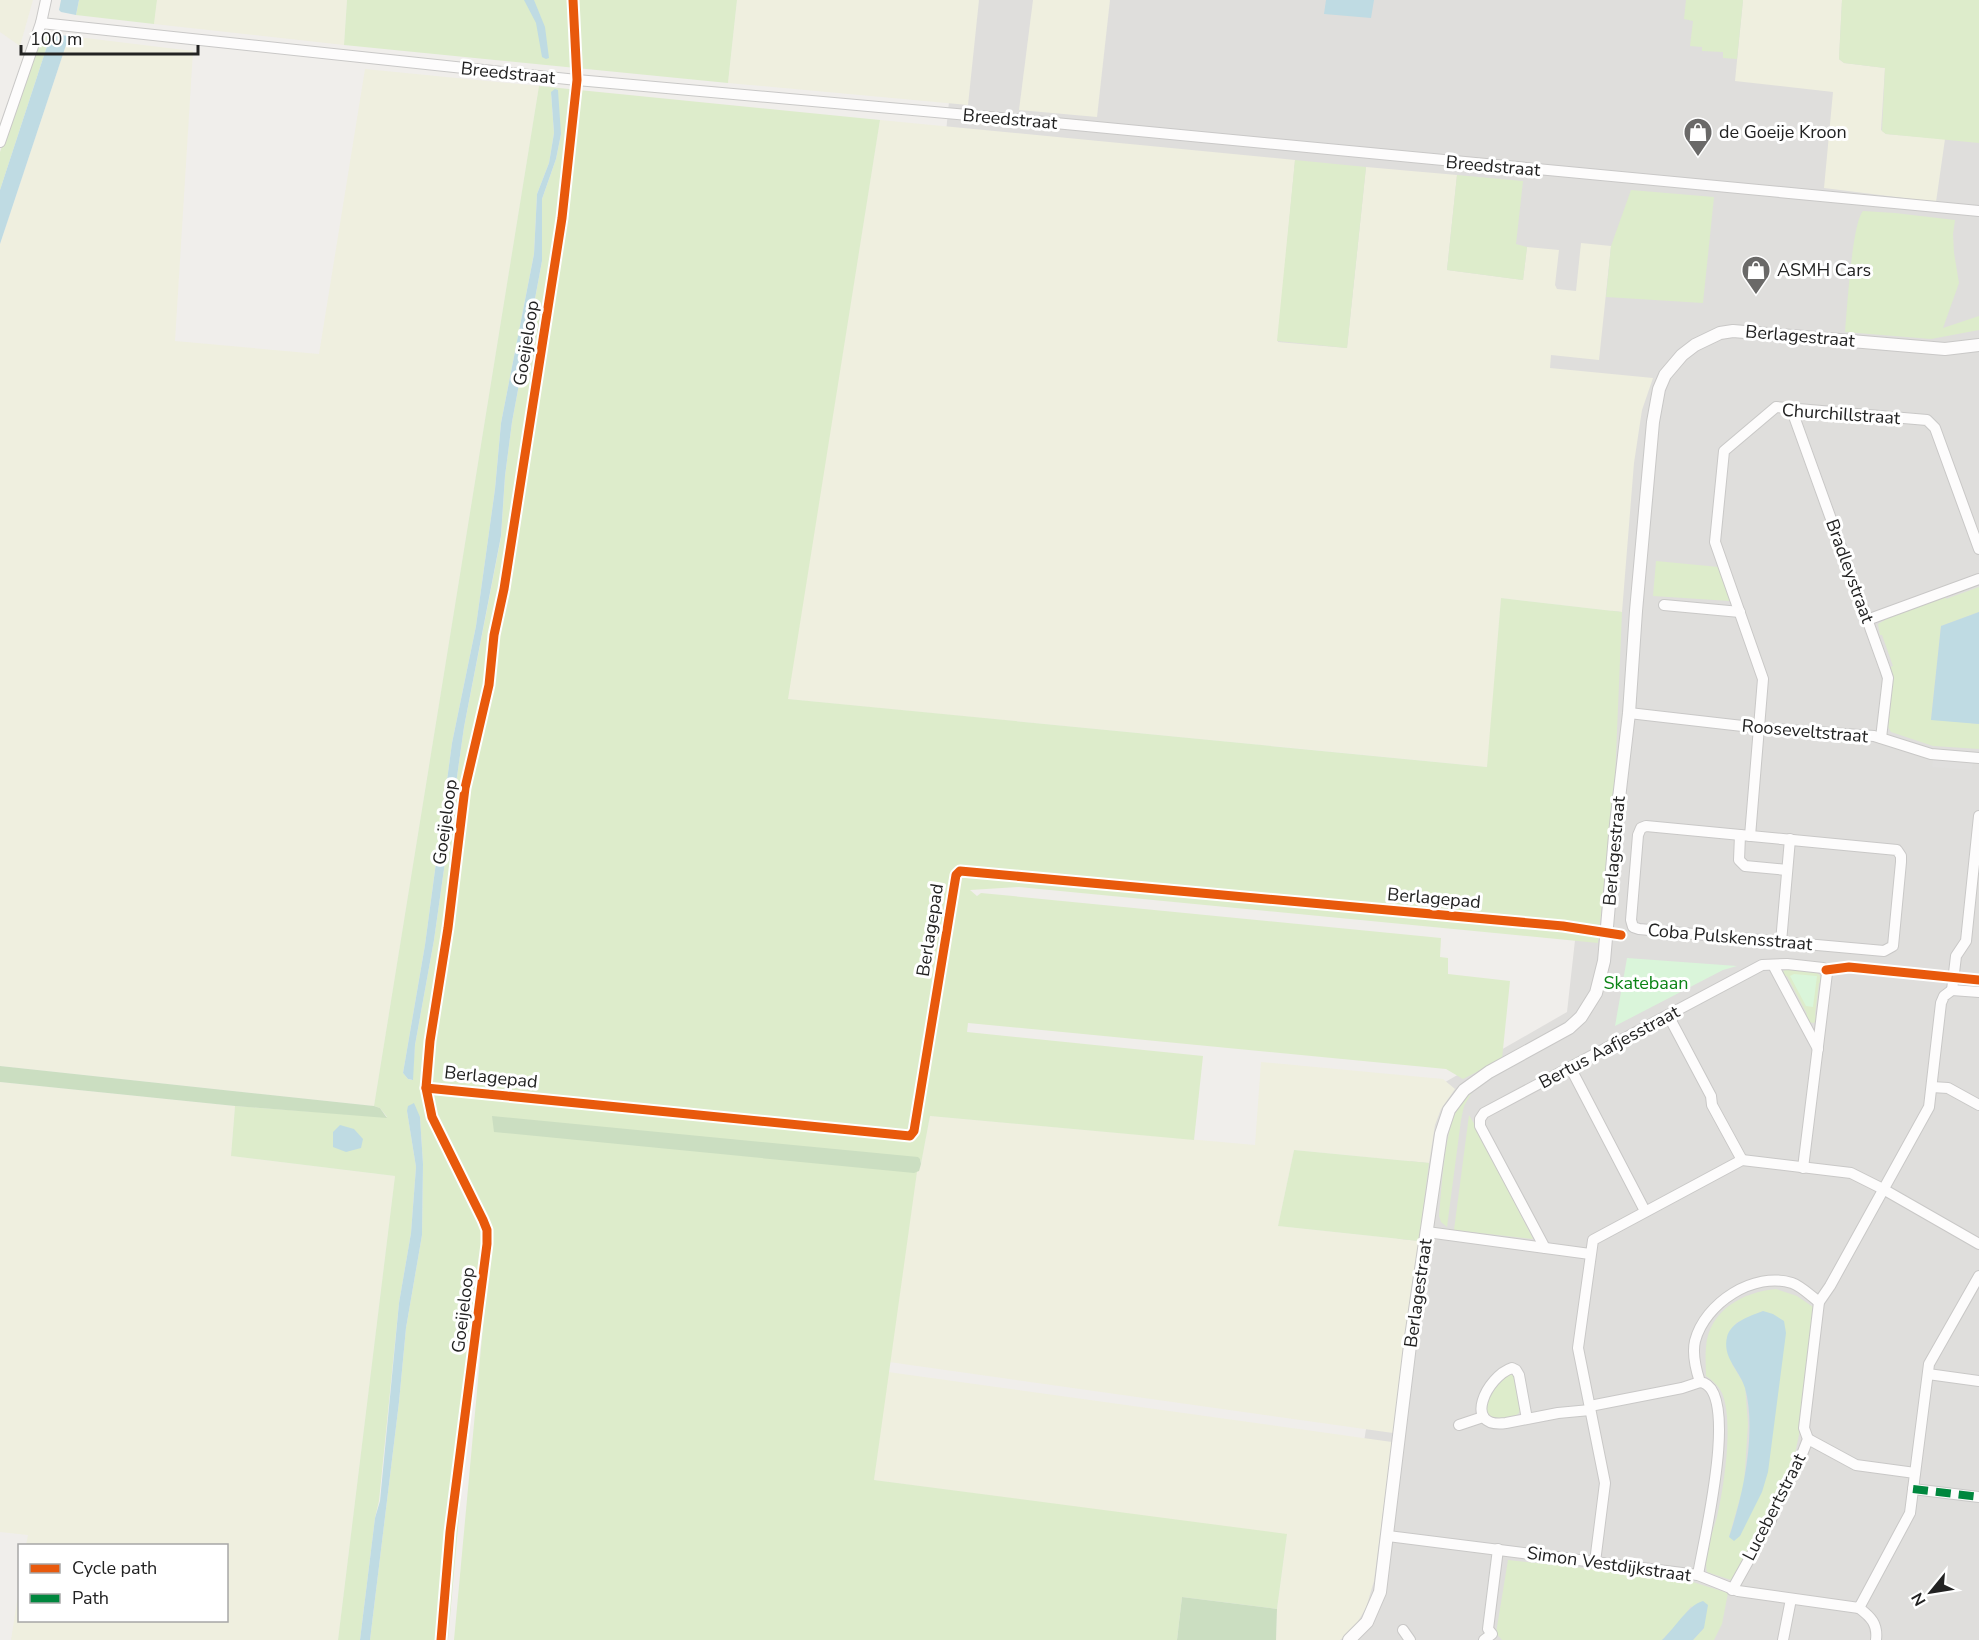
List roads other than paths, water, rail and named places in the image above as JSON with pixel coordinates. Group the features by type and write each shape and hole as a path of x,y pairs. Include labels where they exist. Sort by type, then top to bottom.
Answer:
{"street":[{"path":"0,142 46,0"},
{"name":"Breedstraat","path":"40,23 577,80 1046,122 1979,211"},
{"name":"Berlagestraat","path":"1349,1640 1367,1622 1377,1602 1388,1536 1411,1337 1445,1119 1455,1100 1475,1080 1569,1028 1585,1012 1596,993 1604,961 1616,824 1629,714 1636,611 1655,410 1659,389 1665,375 1677,360 1695,345 1720,333 1732,331 1814,336 1945,349 1979,345"},
{"name":"Churchillstraat","path":"1787,870 1745,866 1738,860 1745,835 1760,728 1763,679 1715,542 1724,451 1776,407 1927,420 1935,428 1979,549"},
{"name":"Bradleystraat","path":"1791,408 1888,678 1881,738"},
{"path":"1867,620 1979,579"},
{"path":"1664,605 1740,612"},
{"name":"Rooseveltstraat","path":"1629,714 1881,738 1931,754 1979,758"},
{"name":"Lucebertstraat","path":"1732,1590 1771,1520 1808,1440 1803,1428 1819,1302 1929,1107 1941,1003 1944,996 1952,990 1956,956 1966,941 1979,816"},
{"name":"Coba Pulskensstraat","path":"1745,835 1646,826 1641,828 1638,835 1631,920 1633,927 1884,951 1890,949 1893,946 1901,862 1897,850 1790,839"},
{"path":"1745,835 1790,839 1781,942"},
{"path":"1773,964 1818,1050 1803,1168"},
{"name":"Coba Pulskensstraat","path":"1773,964 1826,970 1827,980 1818,1050"},
{"name":"Bertus Aafjesstraat","path":"1545,1248 1480,1126 1479,1119 1484,1113 1762,965 1773,964"},
{"path":"1952,990 1979,992"},
{"path":"1668,1015 1742,1160"},
{"path":"1570,1067 1645,1212"},
{"path":"1932,1087 1948,1088 1979,1105"},
{"path":"1594,1562 1605,1483 1578,1348 1593,1239 1742,1160 1851,1173 1979,1244"},
{"path":"1427,1232 1590,1254"},
{"path":"1876,1640 1877,1628 1874,1622 1870,1616 1858,1608 1910,1514 1929,1364 1979,1276"},
{"path":"1700,1382 1695,1368 1695,1342 1713,1311 1735,1291 1757,1282 1794,1283 1819,1302"},
{"path":"1527,1419 1519,1374 1512,1368 1500,1374 1490,1386 1483,1400 1481,1410 1483,1417 1491,1423 1499,1424 1590,1408 1700,1382 1712,1388 1716,1395 1719,1441 1716,1481 1698,1575"},
{"path":"1928,1374 1979,1381"},
{"path":"1459,1425 1483,1417"},
{"path":"1808,1440 1856,1465 1915,1473"},
{"path":"1913,1490 1979,1497"},
{"name":"Simon Vestdijkstraat","path":"1388,1536 1698,1575 1732,1590 1858,1608"},
{"path":"1491,1638 1488,1629 1498,1549"},
{"path":"1783,1640 1791,1599"},
{"path":"1402,1630 1410,1640"}],"water":[{"path":"61,0 79,0 76,15 59,10"},
{"path":"524,0 534,0 545,27 549,58 542,57 536,23"},
{"path":"1326,0 1374,0 1371,18 1324,14"},
{"path":"51,34 69,36 0,244 0,190"},
{"path":"558,90 561,134 556,159 542,199 542,261 512,422 501,536 464,727 434,940 415,1045 413,1080 408,1079 403,1073 425,945 452,743 476,626 495,489 501,423 534,254 537,194 549,163 554,133 551,92"},
{"path":"1979,612 1979,724 1931,720 1941,626"},
{"path":"414,1103 420,1117 423,1164 422,1235 406,1328 370,1640 360,1640 375,1518 380,1501 399,1303 411,1233 416,1167 407,1111 408,1106"},
{"path":"340,1125 354,1129 363,1139 361,1148 346,1152 333,1147 333,1132"},
{"path":"1763,1311 1784,1321 1786,1333 1768,1472 1762,1492 1740,1536 1734,1541 1729,1537 1747,1463 1750,1424 1745,1388 1729,1358 1726,1344 1732,1327 1747,1317"},
{"path":"1703,1601 1708,1605 1704,1628 1693,1640 1662,1640 1692,1607"}],"place":[{"name":"de Goeije Kroon","path":"1698,158"},
{"name":"ASMH Cars","path":"1756,296"}],"park label":[{"name":"Skatebaan","path":"1646,983"}]}
